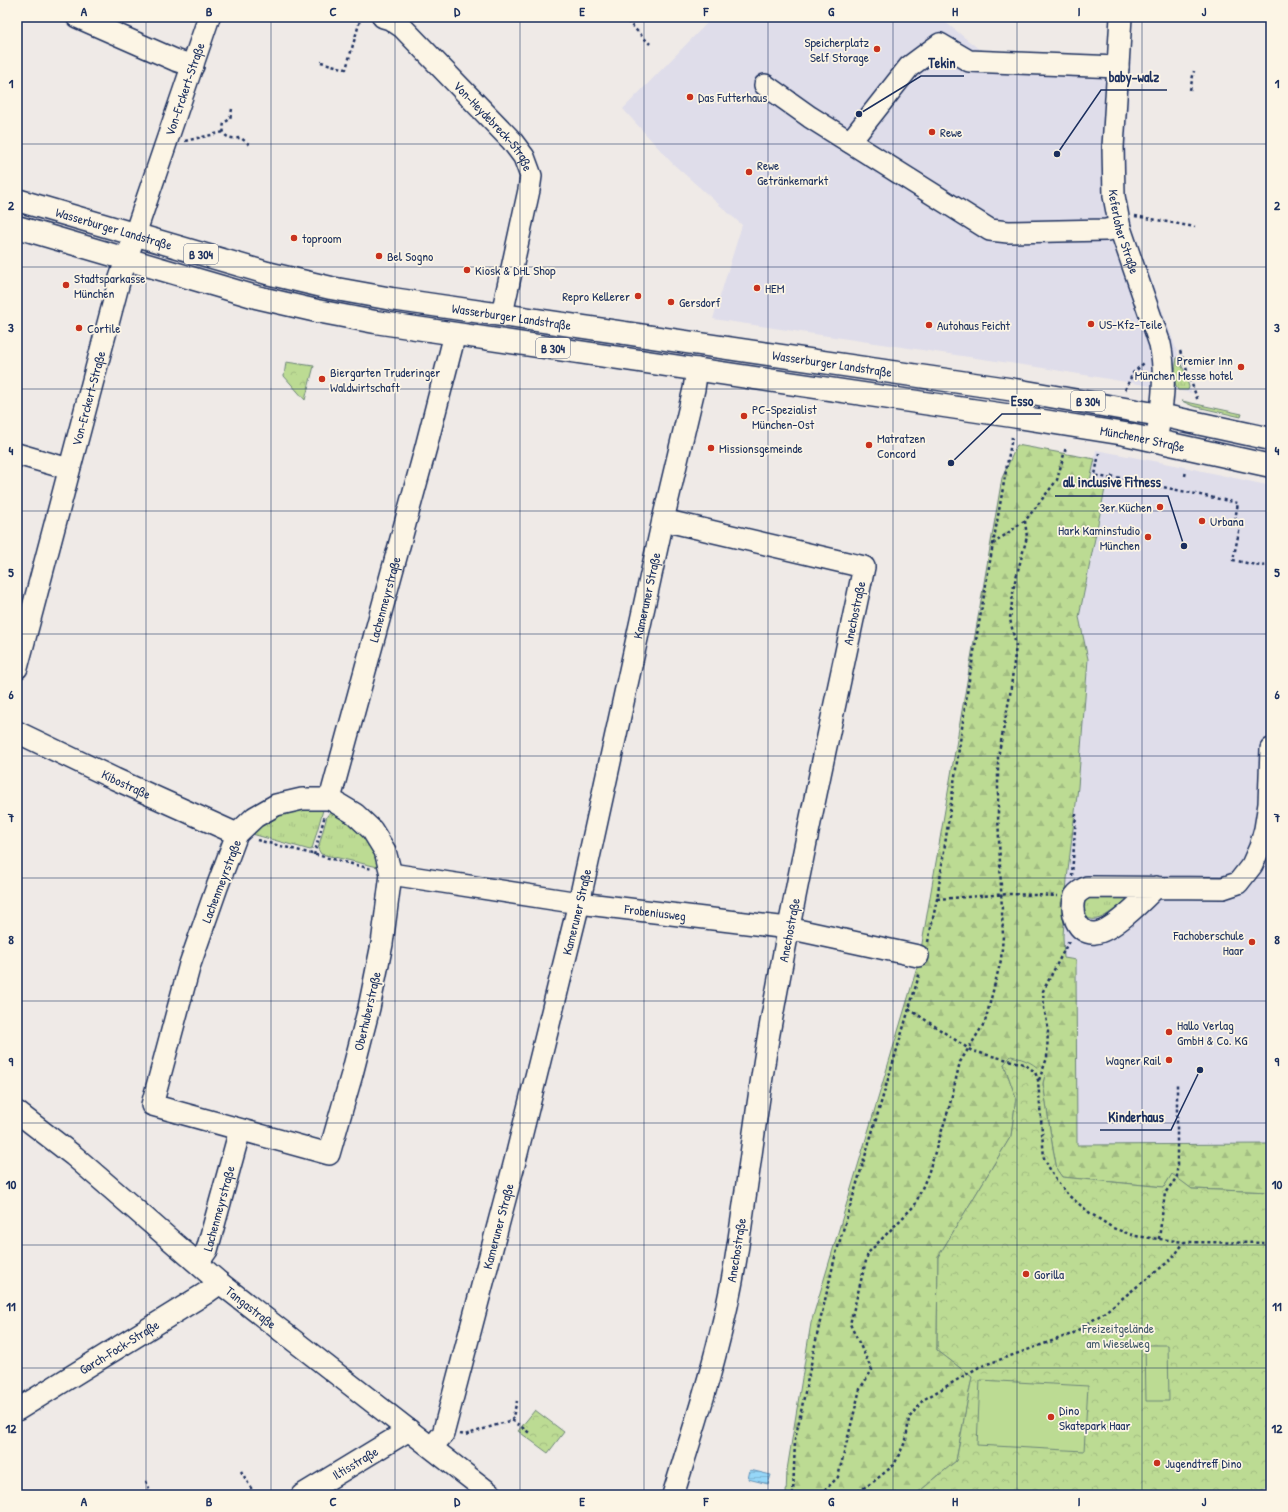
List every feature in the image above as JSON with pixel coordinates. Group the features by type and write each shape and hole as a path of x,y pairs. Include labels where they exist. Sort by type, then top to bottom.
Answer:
{"main road":[{"name":"Wasserburger Landstraße","path":"17,200 267,273 331,288 392,299 1015,390"},
{"name":"Wasserburger Landstraße","path":"17,227 256,297 309,310 375,322 1012,416"},
{"name":"Münchener Straße","path":"1015,390 1160,415 1271,439"},
{"name":"Münchener Straße","path":"1012,416 1125,434 1271,466"}],"street":[{"path":"77,17 175,60 193,66"},
{"name":"Von-Erckert-Straße","path":"17,668 117,291 209,17"},
{"name":"Von-Heydebreck-Straße","path":"383,17 390,19 402,27 512,141 524,157 531,176 502,314"},
{"name":"Keferloher Straße","path":"1121,17 1113,147 1114,196 1130,222 1162,352 1164,394 1156,441"},
{"path":"850,142 909,67 940,44 969,61 1118,67"},
{"path":"765,85 810,117 990,230 1008,232 1106,230 1130,222"},
{"name":"Lachenmeyrstraße","path":"198,1263 207,1250 240,1130 152,1105 190,964 237,834 255,817 276,805 302,799 330,799 426,447 455,334"},
{"name":"Kameruner Straße","path":"438,1441 516,1161 579,903 663,520 692,396 696,369"},
{"path":"984,412 988,386"},
{"path":"17,454 69,469"},
{"name":"Anechostraße","path":"663,520 864,568 788,928 768,1042 734,1271 718,1342 692,1435 673,1495"},
{"name":"Kibostraße","path":"17,732 115,779 237,834"},
{"path":"1156,887 1113,925 1096,933 1085,932 1077,925 1074,909 1077,894 1087,887 1156,887 1223,888 1238,883 1252,865 1260,847 1265,829 1269,804 1271,749"},
{"name":"Oberhuberstraße","path":"240,1130 328,1154 352,1074 369,1008 382,944 391,874 385,851 372,830 356,814 330,799"},
{"name":"Frobeniusweg","path":"391,874 579,903 788,928 918,956"},
{"name":"Tangastraße","path":"17,1112 74,1156 220,1283 409,1430 438,1441 492,1495"},
{"name":"Gorch-Fock-Straße","path":"17,1410 220,1283"},
{"name":"Iltisstraße","path":"302,1495 409,1430"}],"path":[{"path":"320,62 346,69 361,17"},
{"path":"623,17 650,44"},
{"path":"1190,90 1194,71"},
{"path":"232,109 230,119 224,123 224,132 228,138 240,138 250,145"},
{"path":"182,142 224,132"},
{"path":"1133,210 1130,222 1195,227"},
{"path":"1179,347 1198,401"},
{"path":"993,544 1025,521 1057,480 1066,446"},
{"path":"1099,452 1095,475 1111,479 1111,476 1238,504 1234,526 1240,527 1233,560 1260,566 1271,565"},
{"path":"1185,476 1186,470"},
{"path":"820,1495 838,1477 860,1389 872,1370 850,1324 868,1253 915,1205 928,1174 949,1108 960,1062 985,1022 1002,960 1003,936 998,815 998,757 1012,681 1016,646 1010,619 1014,586 1027,537 1025,521"},
{"path":"314,855 330,799"},
{"path":"937,899 1001,895 1077,894 1071,874 1076,814"},
{"path":"237,834 391,874"},
{"path":"1038,1080 1047,1058 1048,1027 1044,1008 1044,991 1077,925"},
{"path":"909,1008 968,1049 1024,1064 1035,1072 1038,1080 1044,1158 1054,1177 1068,1195 1090,1213 1113,1228 1135,1236 1184,1242 1271,1243"},
{"path":"1160,1239 1166,1193 1177,1177 1177,1084"},
{"path":"853,1495 873,1482 894,1465 906,1440 909,1418 923,1400 979,1367 1072,1334 1105,1312 1173,1258 1184,1242"},
{"path":"512,1420 517,1401"},
{"path":"438,1441 465,1435 512,1420"},
{"path":"512,1420 531,1434"},
{"path":"241,1471 255,1495"},
{"path":"146,1481 152,1495"}],"shaded area":[{"path":"713,17 939,17 980,50 1131,58 1125,191 1134,232 1192,393 1037,367 713,319 742,225 672,163 623,109"},
{"path":"1096,450 1175,465 1271,486 1271,1144 1077,1145 1076,960 1064,959 1063,936 1067,879 1078,787 1088,659 1079,617 1106,484 1090,480"}],"green space":[{"path":"1177,357 1184,370 1189,387 1188,390 1178,390 1176,387 1175,374"},
{"path":"286,362 314,366 305,400 284,376"},
{"path":"1182,401 1242,414 1241,417 1193,406"},
{"path":"1017,445 1095,459 1090,480 1106,484 1079,617 1088,659 1078,787 1067,879 1063,936 1064,958 1076,960 1077,1145 1271,1144 1271,1192 1192,1189 1172,1175 1164,1187 1062,1177 1057,1170 1052,1143 1043,1083 1045,1075 1004,1064 1016,1098 1011,1136 938,1257 937,1350 972,1377 956,1461 915,1495 786,1495 787,1470 811,1323 919,961 1002,478"},
{"path":"291,808 321,808 323,810 312,849 310,850 252,834 252,831 260,824"},
{"path":"331,811 359,829 377,857 378,867 321,854 318,849 327,816"},
{"path":"1091,896 1129,898 1106,916 1093,919 1087,917 1082,912 1083,901"},
{"name":"Freizeitgelände am Wieselweg","path":"1011,1056 1030,1062 1045,1075 1043,1083 1052,1143 1057,1170 1062,1177 1164,1187 1172,1174 1192,1189 1271,1192 1271,1486 1255,1495 915,1495 956,1461 972,1377 937,1350 938,1257 1011,1136 1016,1098 1004,1064"},
{"path":"1145,1345 1168,1345 1169,1401 1146,1401"},
{"name":"Dino Skatepark Haar","path":"980,1380 1088,1386 1084,1451 977,1445"},
{"path":"535,1410 564,1432 548,1453 518,1431"}],"water":[{"path":"750,1470 771,1475 768,1484 748,1479"}],"place":[{"name":"Speicherplatz Self Storage","path":"877,49"},
{"name":"Das Futterhaus","path":"690,97"},
{"name":"Tekin","path":"859,114"},
{"name":"Rewe","path":"932,132"},
{"name":"baby-walz","path":"1057,154"},
{"name":"Rewe Getränkemarkt","path":"749,172"},
{"name":"toproom","path":"294,238"},
{"name":"Bel Sogno","path":"379,256"},
{"name":"Kiosk & DHL Shop","path":"467,270"},
{"name":"Stadtsparkasse München","path":"66,285"},
{"name":"HEM","path":"757,288"},
{"name":"Repro Kellerer","path":"638,296"},
{"name":"Gersdorf","path":"671,302"},
{"name":"US-Kfz-Teile","path":"1091,324"},
{"name":"Autohaus Feicht","path":"929,325"},
{"name":"Cortile","path":"79,328"},
{"name":"Premier Inn München Messe hotel","path":"1241,367"},
{"name":"Biergarten Truderinger Waldwirtschaft","path":"322,379"},
{"name":"PC-Spezialist München-Ost","path":"744,416"},
{"name":"Matratzen Concord","path":"869,445"},
{"name":"Missionsgemeinde","path":"711,448"},
{"name":"Esso","path":"951,463"},
{"name":"3er Küchen","path":"1160,507"},
{"name":"Urbana","path":"1202,521"},
{"name":"Hark Kaminstudio München","path":"1148,537"},
{"name":"all inclusive Fitness","path":"1184,546"},
{"name":"Fachoberschule Haar","path":"1252,942"},
{"name":"Hallo Verlag GmbH & Co. KG","path":"1169,1032"},
{"name":"Wagner Rail","path":"1169,1060"},
{"name":"Kinderhaus","path":"1200,1070"},
{"name":"Gorilla","path":"1026,1274"},
{"name":"Dino Skatepark Haar","path":"1051,1417"},
{"name":"Jugendtreff Dino","path":"1157,1463"}]}
